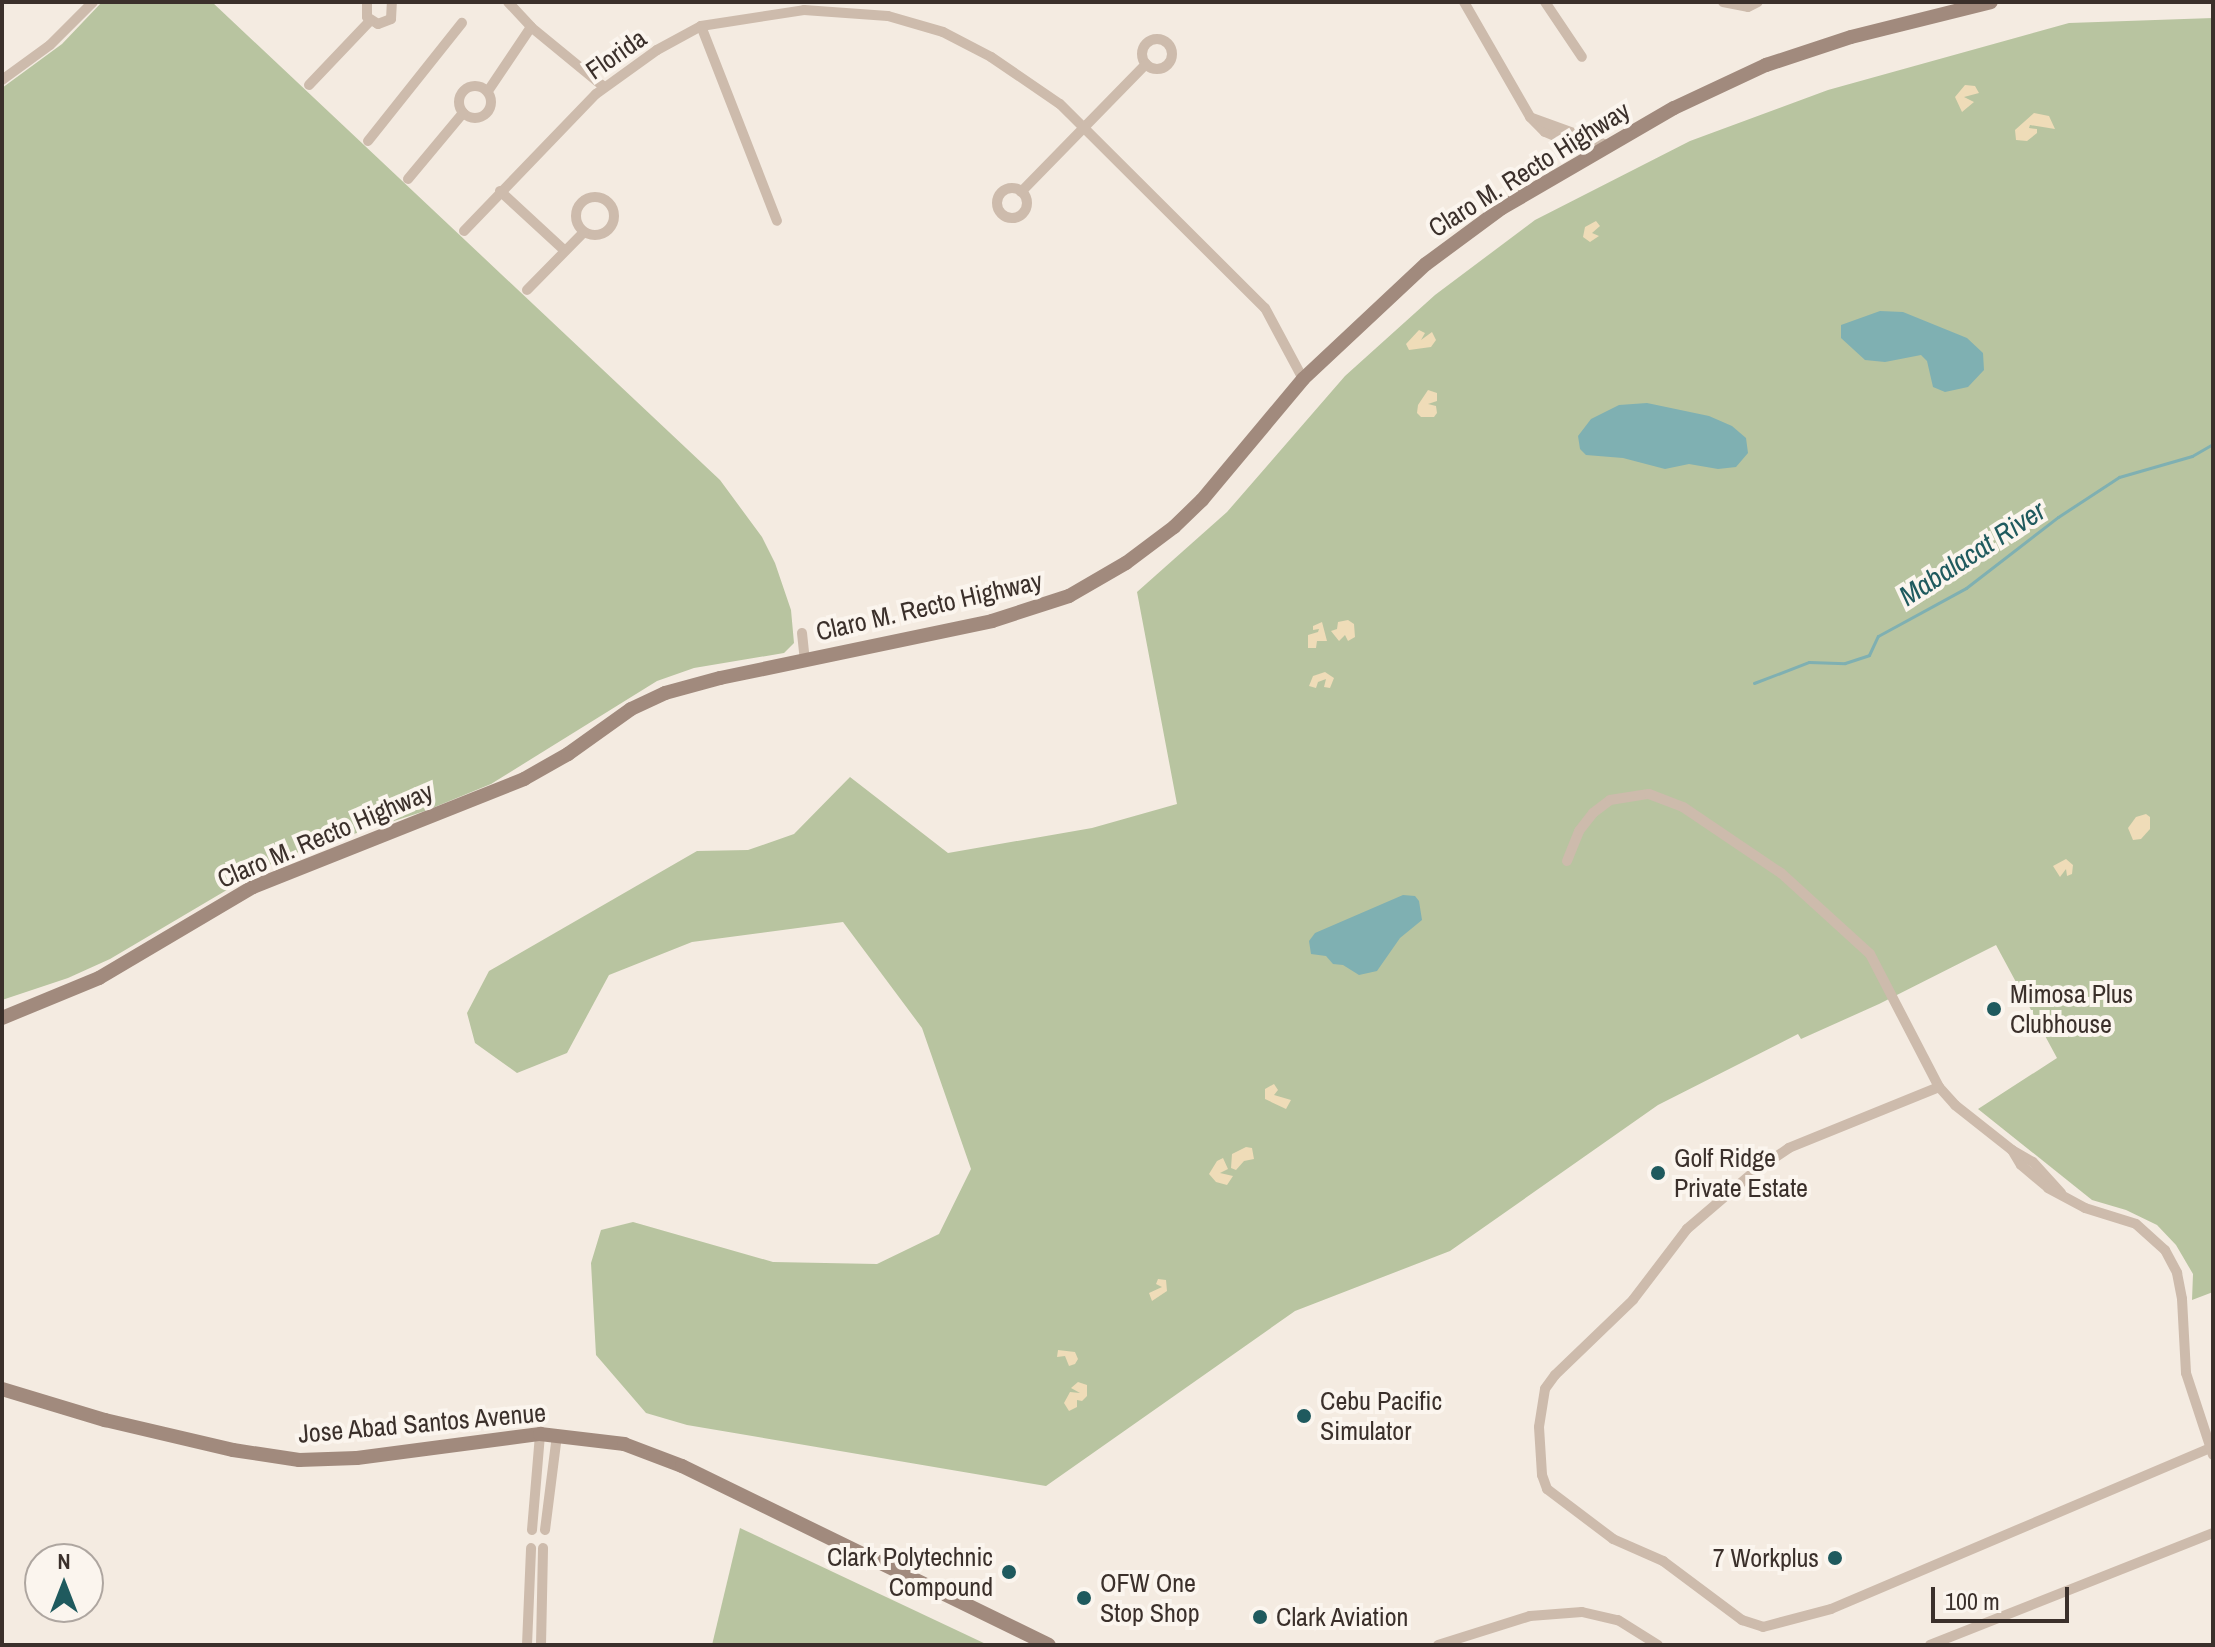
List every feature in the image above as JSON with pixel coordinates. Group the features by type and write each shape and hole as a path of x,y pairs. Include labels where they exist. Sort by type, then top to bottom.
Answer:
{"main road":[{"name":"Claro M. Recto Highway","path":"2,1018 99,978 253,887 524,779 649,700 681,687 992,621 1038,608 1082,589 1136,556 1181,521 1303,379 1387,298 1458,239 1601,149 1674,108 1766,65 1851,37 1991,2"},
{"name":"Jose Abad Santos Avenue","path":"2,1389 105,1420 233,1450 299,1460 357,1458 540,1434 600,1439 649,1452 1049,1645"}],"street":[{"path":"2,80 50,45 93,2"},
{"path":"367,2 365,13 370,21 378,24 387,22 393,15 392,2"},
{"path":"508,2 531,27 604,87"},
{"path":"1464,2 1530,117 1545,132 1601,149"},
{"path":"1545,2 1582,57"},
{"path":"1723,2 1748,7 1758,2"},
{"name":"Florida","path":"464,231 604,87 657,50 701,26 804,10 888,16 943,32 991,57 1060,104 1265,308 1303,379"},
{"path":"309,85 370,21"},
{"path":"368,141 462,23"},
{"path":"701,26 777,221"},
{"path":"488,91 531,27"},
{"path":"1021,192 1146,64"},
{"path":"476,86 488,91 492,103 487,114 475,119 463,113 459,101 464,90 476,86"},
{"path":"408,179 463,113"},
{"path":"500,191 565,251"},
{"path":"527,290 584,232"},
{"path":"802,633 805,660"},
{"path":"1567,861 1579,831 1593,813 1610,800 1649,794 1683,807 1781,873 1870,954 1939,1087 1955,1105 2012,1150 2033,1177 2085,1208 2136,1224 2155,1238 2173,1262 2182,1299 2186,1373 2212,1452 1831,1609 1763,1627 1742,1620 1663,1561 1613,1539 1547,1489 1542,1475 1539,1427 1545,1389 1555,1375 1633,1300 1687,1229 1756,1170 1789,1148 1939,1087"},
{"path":"532,1530 540,1434"},
{"path":"545,1530 557,1435"},
{"path":"1930,1645 2213,1533"},
{"path":"527,1645 531,1548"},
{"path":"541,1645 543,1548"},
{"path":"1438,1645 1530,1616 1582,1612 1618,1620 1658,1645"}],"green space":[{"path":"102,2 212,2 720,480 762,537 775,563 791,610 794,643 784,653 694,668 657,681 491,784 425,811 301,851 269,865 110,959 68,978 2,1000 2,88 62,44"},
{"path":"2213,18 2213,1292 2192,1300 2193,1274 2176,1245 2157,1225 2126,1210 2092,1200 1978,1109 2057,1058 1996,945 1879,1004 1801,1039 1798,1034 1658,1105 1450,1251 1295,1311 1046,1486 687,1425 646,1413 596,1355 591,1263 601,1230 633,1222 773,1262 877,1264 939,1234 971,1169 922,1028 843,922 692,942 609,975 567,1053 517,1073 475,1043 467,1013 489,971 697,851 748,850 794,834 850,777 948,853 1092,828 1177,804 1137,592 1227,512 1345,376 1435,295 1535,220 1690,141 1828,90 2069,23"},
{"path":"740,1528 988,1645 712,1645"}],"sand":[{"path":"1965,85 1975,86 1979,93 1964,97 1974,102 1962,112 1955,97"},
{"path":"2034,113 2049,116 2055,129 2030,125 2029,128 2037,129 2037,133 2027,141 2016,140 2015,130"},
{"path":"1596,221 1600,226 1592,233 1599,236 1590,242 1583,237 1585,227"},
{"path":"1419,330 1425,333 1421,340 1432,332 1436,340 1431,347 1409,350 1406,344"},
{"path":"1428,390 1437,393 1437,401 1428,404 1436,406 1437,413 1434,417 1421,417 1417,413 1418,405"},
{"path":"1348,620 1354,624 1355,637 1348,641 1345,635 1339,641 1331,631 1337,629 1338,622"},
{"path":"1322,622 1327,641 1317,641 1316,648 1308,648 1308,635 1318,632 1319,629 1313,630 1313,626"},
{"path":"1325,672 1334,678 1330,688 1324,687 1326,679 1318,682 1316,688 1309,686 1313,676"},
{"path":"2146,814 2150,817 2150,829 2141,839 2133,840 2128,828 2136,817"},
{"path":"2066,859 2073,865 2072,874 2067,876 2066,869 2060,877 2053,866"},
{"path":"1274,1084 1278,1090 1274,1095 1291,1100 1286,1109 1265,1099 1265,1089"},
{"path":"1246,1147 1252,1148 1254,1159 1244,1161 1236,1170 1231,1168 1232,1154"},
{"path":"1223,1158 1228,1169 1220,1173 1233,1176 1227,1185 1216,1182 1209,1174 1217,1161"},
{"path":"1158,1279 1166,1280 1167,1291 1152,1301 1149,1293 1162,1287 1156,1284"},
{"path":"1058,1350 1075,1352 1078,1359 1075,1364 1069,1366 1065,1356 1057,1357"},
{"path":"1078,1382 1087,1385 1087,1396 1082,1401 1077,1400 1077,1407 1069,1411 1064,1403 1070,1392 1080,1393 1071,1388"}],"water":[{"path":"1880,311 1903,312 1967,338 1983,353 1984,370 1968,387 1945,392 1933,387 1927,361 1921,355 1885,362 1865,360 1841,338 1841,325"},
{"path":"1647,403 1709,416 1732,426 1746,438 1748,453 1736,467 1718,469 1689,464 1665,469 1623,458 1586,455 1580,449 1578,436 1591,419 1619,405"},
{"path":"1403,895 1415,896 1419,901 1422,920 1400,938 1377,971 1359,975 1343,965 1333,964 1326,956 1311,954 1309,941 1315,933"}],"waterway":[{"name":"Mabalacat River","path":"1754,683 1809,662 1845,663 1869,655 1878,636 1966,588 2058,517 2119,477 2192,456 2213,444"}],"place":[{"name":"Mimosa Plus Clubhouse","path":"1994,1009"},
{"name":"Golf Ridge Private Estate","path":"1658,1173"},
{"name":"Cebu Pacific Simulator","path":"1304,1416"},
{"name":"7 Workplus","path":"1835,1558"},
{"name":"Clark Polytechnic Compound","path":"1009,1572"},
{"name":"OFW One Stop Shop","path":"1084,1598"},
{"name":"Clark Aviation","path":"1260,1617"}]}
